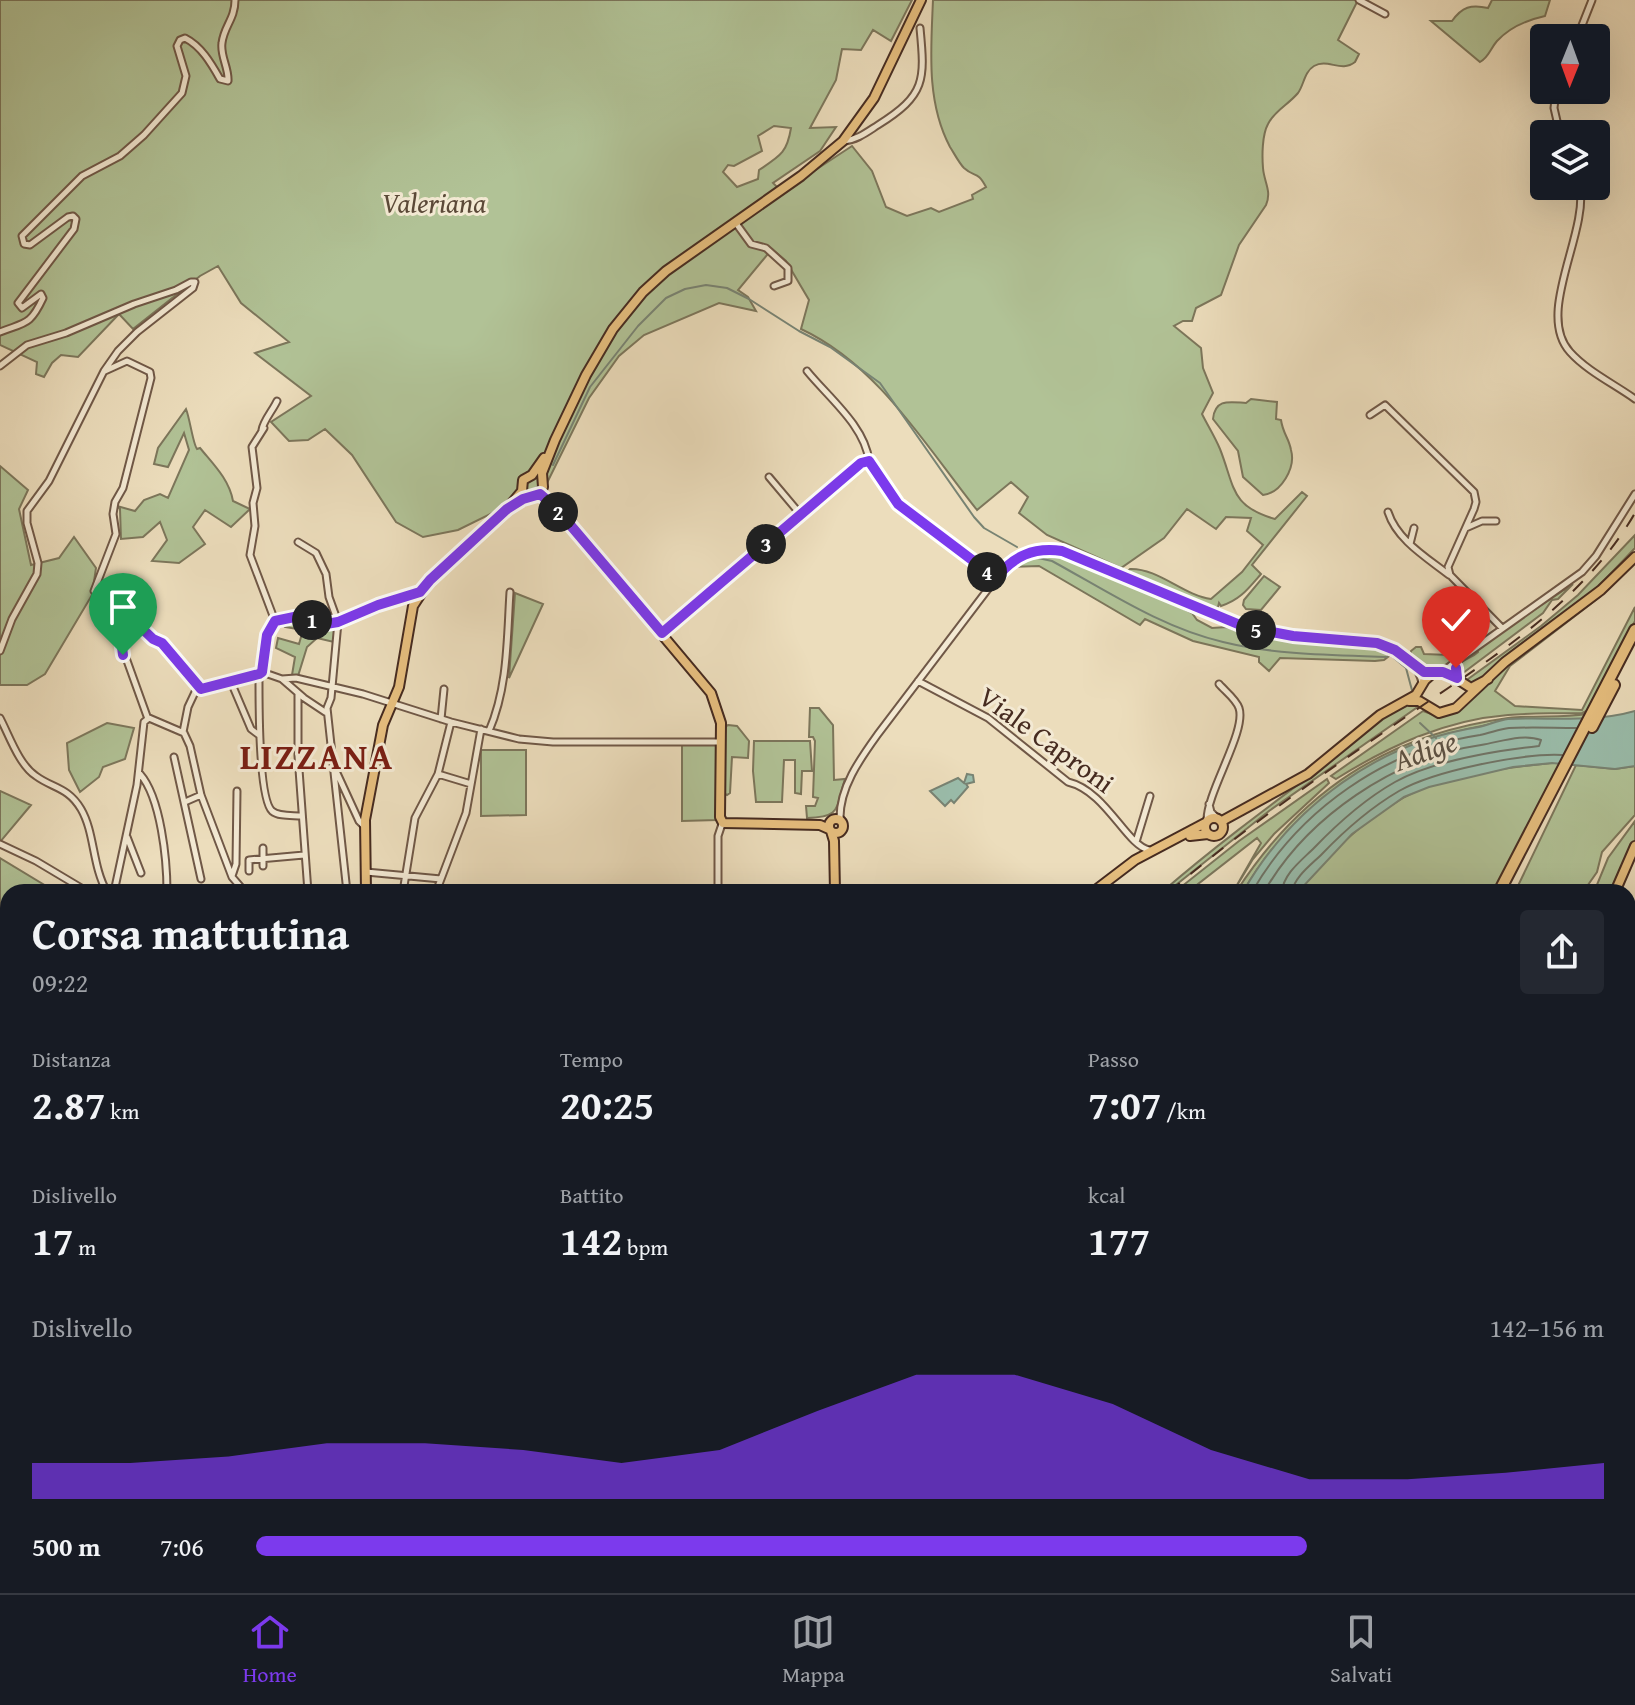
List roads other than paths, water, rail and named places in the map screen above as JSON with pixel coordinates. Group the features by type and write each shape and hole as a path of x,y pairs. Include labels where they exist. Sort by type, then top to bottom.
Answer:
{"highway":[{"path":"1503,884 1601,702 1635,630"},
{"path":"1601,702 1635,644"},
{"path":"1510,884 1561,778"}],"main road":[{"path":"537,477 604,343 630,308 666,271 801,176 843,141 874,98 921,0"},
{"path":"526,494 523,480 537,477"},
{"path":"537,477 543,487 540,494"},
{"path":"366,884 364,827 383,725 399,687 412,601 430,580 507,509 526,494 540,494 555,507 711,693 721,723 721,820 833,826 835,884"},
{"path":"1400,703 1416,701 1439,713 1456,708 1524,647 1601,590 1635,557"},
{"path":"1105,884 1152,850 1308,774 1380,715 1414,697 1435,672 1446,672 1474,687 1488,679"},
{"path":"1456,708 1462,698 1458,680"},
{"path":"1421,687 1424,704"},
{"path":"1106,884 1154,853 1194,835 1219,834 1223,830 1219,820"},
{"path":"1206,822 1208,834"},
{"path":"1618,884 1635,846"}],"street":[{"path":"0,332 18,328 35,312 43,298 41,294 22,308 18,303 74,229 76,219 68,217 30,245 24,244 22,236 82,176 120,156 144,135 182,93 186,76 177,46 181,39 188,38 222,81 228,81 222,39 234,17 235,0"},
{"path":"1359,0 1385,14"},
{"path":"1583,24 1592,0"},
{"path":"843,141 859,137 888,119 914,95 924,70 920,28"},
{"path":"1581,200 1559,303 1559,331 1572,354 1635,399"},
{"path":"735,222 751,244 766,248 788,268 788,281 774,286"},
{"path":"0,366 27,345 66,333 195,282 193,288 128,339 104,371 49,481 27,511 27,523 38,563 37,574 12,619 0,651"},
{"path":"94,591 116,534 115,502 123,488 151,378 146,367 127,361 104,371"},
{"path":"807,371 855,428 868,452 869,461 898,504 996,578"},
{"path":"274,403 252,447 257,488 253,503 255,526 250,555 275,621"},
{"path":"1370,415 1385,405 1474,492 1476,502 1448,567 1450,575"},
{"path":"662,633 861,463 869,461"},
{"path":"769,477 801,515"},
{"path":"833,826 847,786 861,759 996,578 1006,566 1028,552 1047,549 1067,552 1233,623 1282,635 1377,643 1395,650 1416,668 1435,672 1448,668 1588,566 1635,494"},
{"path":"1388,512 1392,524 1410,544 1450,575 1502,628"},
{"path":"1465,529 1482,521 1496,521"},
{"path":"1410,544 1414,528"},
{"path":"298,542 316,553 326,574 329,597 338,622 331,698 327,708 346,884"},
{"path":"489,731 500,706 504,685 510,592"},
{"path":"302,816 278,814 270,810 265,799 260,736 260,673 267,635 275,621 299,616 326,624 378,605 401,599 412,601"},
{"path":"184,733 148,719 121,644 128,629 128,620 131,618 153,639 162,643 201,689"},
{"path":"1457,661 1458,680"},
{"path":"1416,668 1421,687"},
{"path":"238,884 232,877 201,795 184,733 193,694 201,689 260,673 282,679 296,678 519,739 553,742 721,742"},
{"path":"282,679 298,694 325,711 328,719"},
{"name":"Viale Caproni","path":"918,681 988,718 1068,782 1083,787 1112,813 1138,845"},
{"path":"231,682 251,729 260,736"},
{"path":"1206,822 1209,803 1222,776 1240,716 1238,705 1219,684"},
{"path":"441,719 444,689"},
{"path":"298,694 307,884"},
{"path":"0,718 35,776 59,786 82,810 104,884"},
{"path":"116,884 139,773 144,722 148,719"},
{"path":"404,884 415,818 438,774 451,722"},
{"path":"439,884 466,813 481,729"},
{"path":"174,757 201,879"},
{"path":"333,764 364,827"},
{"path":"139,773 146,780 163,839 166,884"},
{"path":"438,774 472,784"},
{"path":"232,877 236,864 237,791"},
{"path":"185,802 201,795"},
{"path":"1140,857 1138,845 1150,796"},
{"path":"1209,803 1211,812 1219,820"},
{"path":"718,884 721,820"},
{"path":"127,836 141,873"},
{"path":"0,844 75,884"},
{"path":"1138,845 1152,850"},
{"path":"263,848 263,866"},
{"path":"249,871 249,860 304,855"},
{"path":"366,872 441,879"}],"water":[{"name":"Adige","path":"1635,711 1635,766 1615,769 1552,763 1513,767 1429,787 1404,797 1352,834 1305,884 1248,884 1286,832 1313,806 1373,763 1407,747 1508,719 1619,715"},
{"path":"967,774 973,775 974,782 966,784 968,787 954,803 951,800 945,806 930,791 958,778 964,783"}],"waterway":[{"path":"553,465 590,387 638,326 666,298 685,289 706,285 727,288 830,347 880,383 974,517 984,528 1017,547"},
{"path":"1038,558 1052,561 1135,608 1200,636 1284,652 1387,657"},
{"path":"1394,658 1406,668 1413,694"},
{"name":"Adige","path":"1420,723 1436,738"}],"railway":[{"path":"1179,884 1274,809 1522,635 1585,579 1612,548 1635,513"}],"district":[{"name":"LIZZANA","path":"317,755"}],"park label":[{"name":"Valeriana","path":"434,202"}]}
